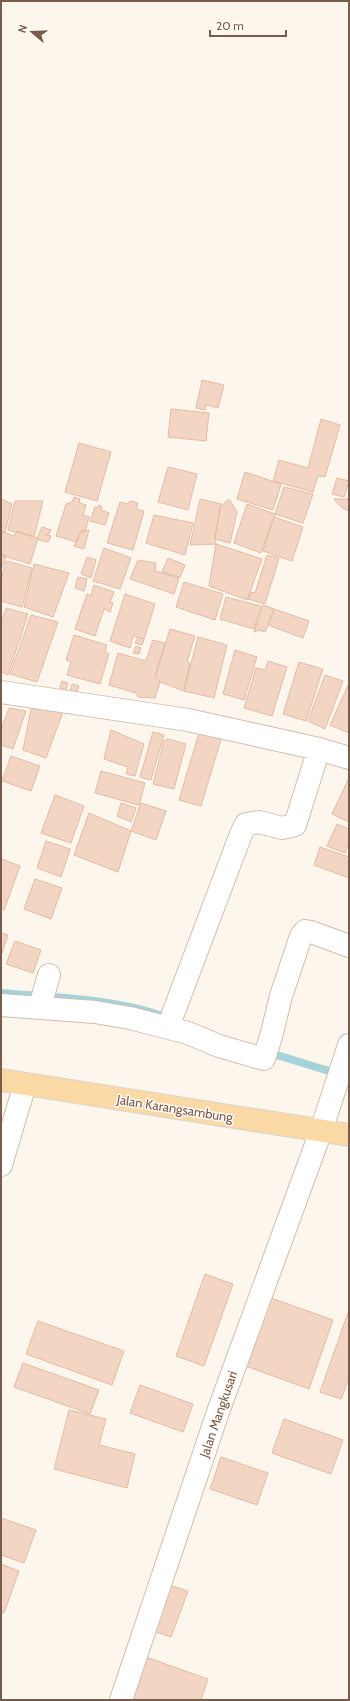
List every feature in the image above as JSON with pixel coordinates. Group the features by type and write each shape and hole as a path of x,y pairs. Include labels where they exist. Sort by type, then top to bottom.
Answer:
{"main road":[{"name":"Jalan Karangsambung","path":"1,1080 349,1135"}],"street":[{"path":"1,692 188,720 320,749 349,758"},
{"path":"168,1027 246,824 259,822 282,828 295,825 320,749"},
{"path":"1,1005 41,1003 112,1014 168,1027 188,1033 219,1046 264,1059 281,996 301,936 305,932 311,932 349,946"},
{"path":"41,1003 49,975"},
{"name":"Jalan Mangkusari","path":"121,1700 221,1405 321,1131 343,1064"},
{"path":"1,1165 25,1084"}],"building":[{"path":"202,380 224,385 218,408 206,405 205,410 196,408"},
{"path":"171,409 209,413 206,441 168,437"},
{"path":"321,419 340,425 325,477 318,476 313,492 273,481 279,460 308,468"},
{"path":"79,443 111,452 97,501 65,492"},
{"path":"168,467 197,474 188,510 158,502"},
{"path":"245,472 281,484 273,510 237,499"},
{"path":"337,478 349,481 344,497 332,494"},
{"path":"284,487 313,494 303,523 275,514"},
{"path":"74,497 80,499 79,503 86,505 83,515 89,517 85,532 81,531 77,542 56,536 66,504 72,502"},
{"path":"1,499 12,504 5,533 1,531"},
{"path":"200,499 221,504 215,536 216,544 190,545"},
{"path":"229,499 237,512 230,543 215,539 220,507"},
{"path":"334,499 349,499 349,511 342,508"},
{"path":"15,501 43,501 34,537 8,530"},
{"path":"130,501 138,503 136,509 144,511 133,550 107,543 120,502 128,504"},
{"path":"247,504 275,514 261,553 234,543"},
{"path":"99,505 102,507 101,510 109,513 105,525 90,521 95,507 97,508"},
{"path":"154,515 193,523 185,555 146,543"},
{"path":"274,517 303,527 292,561 263,551"},
{"path":"42,527 51,530 49,534 46,535 51,536 49,541 46,542 37,539"},
{"path":"89,530 84,549 74,546 81,531"},
{"path":"1,531 14,536 17,531 38,538 30,564 1,555"},
{"path":"216,544 262,559 247,600 209,586"},
{"path":"104,548 131,558 120,589 93,581"},
{"path":"1,554 6,556 1,570"},
{"path":"267,555 279,558 265,604 248,599 251,592 255,593"},
{"path":"87,557 96,560 91,578 81,574"},
{"path":"168,558 185,565 180,577 162,572"},
{"path":"138,560 156,563 155,571 179,578 174,594 130,579"},
{"path":"6,561 32,568 22,607 1,601 1,581"},
{"path":"34,564 69,573 53,617 24,607"},
{"path":"78,577 87,579 84,591 75,588"},
{"path":"184,582 223,594 215,620 176,607"},
{"path":"94,585 114,592 110,602 113,603 110,612 104,609 95,636 75,629 87,594 91,596"},
{"path":"125,594 155,604 144,639 133,636 130,648 110,641"},
{"path":"226,597 261,606 254,629 220,619"},
{"path":"263,605 274,609 265,632 259,630 254,632"},
{"path":"6,608 28,614 8,675 1,672 1,624"},
{"path":"274,609 309,621 303,638 268,625"},
{"path":"31,615 58,622 37,682 10,674"},
{"path":"170,629 195,636 187,662 190,663 184,691 160,682 155,677"},
{"path":"74,635 107,645 105,652 109,654 100,684 67,675 71,662 66,660"},
{"path":"138,637 144,639 142,645 135,643"},
{"path":"198,637 227,645 214,698 184,691"},
{"path":"153,640 165,643 155,677 160,682 155,698 138,697 136,693 109,685 118,653 146,661"},
{"path":"136,646 141,648 139,654 133,653"},
{"path":"235,650 257,657 244,700 223,694"},
{"path":"268,661 287,667 272,716 244,708 256,668 265,670"},
{"path":"299,662 323,669 306,721 283,714"},
{"path":"325,675 343,681 325,729 308,721"},
{"path":"62,681 68,683 66,690 60,688"},
{"path":"349,683 349,733 330,725"},
{"path":"72,684 79,686 76,693 70,691"},
{"path":"32,704 64,709 46,758 23,750"},
{"path":"9,708 26,711 13,749 1,745 1,730"},
{"path":"201,726 223,733 201,806 179,800"},
{"path":"111,730 144,744 135,776 126,774 128,767 104,759"},
{"path":"153,732 164,735 151,780 140,777"},
{"path":"168,739 186,744 174,789 153,784 164,741"},
{"path":"11,756 40,766 31,791 2,781"},
{"path":"101,771 145,783 139,805 95,793"},
{"path":"349,778 349,822 332,814"},
{"path":"55,795 84,806 71,843 41,833"},
{"path":"121,803 136,808 131,822 117,816"},
{"path":"141,803 166,811 156,840 131,831"},
{"path":"89,813 131,831 118,872 74,855"},
{"path":"337,824 349,829 349,842 345,853 327,846"},
{"path":"46,841 70,849 61,877 37,868"},
{"path":"320,847 349,857 349,878 314,865"},
{"path":"1,859 20,866 4,910 1,909"},
{"path":"35,879 62,888 51,919 24,909"},
{"path":"1,933 8,935 1,956"},
{"path":"15,941 41,950 33,973 6,964"},
{"path":"205,1274 233,1284 204,1366 176,1356"},
{"path":"268,1297 333,1320 309,1389 243,1365"},
{"path":"349,1310 349,1378 341,1399 320,1392"},
{"path":"38,1321 124,1351 112,1385 26,1354"},
{"path":"23,1363 99,1390 90,1414 14,1387"},
{"path":"140,1385 193,1404 183,1432 130,1413"},
{"path":"69,1410 106,1419 99,1445 135,1454 127,1488 54,1469"},
{"path":"284,1419 343,1440 331,1474 272,1453"},
{"path":"221,1457 268,1473 257,1505 210,1489"},
{"path":"1,1518 36,1530 24,1563 1,1555"},
{"path":"1,1564 19,1571 4,1613 1,1612"},
{"path":"166,1584 188,1591 171,1637 150,1630"},
{"path":"140,1655 208,1679 201,1700 123,1700"}],"waterway":[{"path":"1,993 102,1002 142,1010 162,1016"},
{"path":"267,1052 339,1074"}]}
